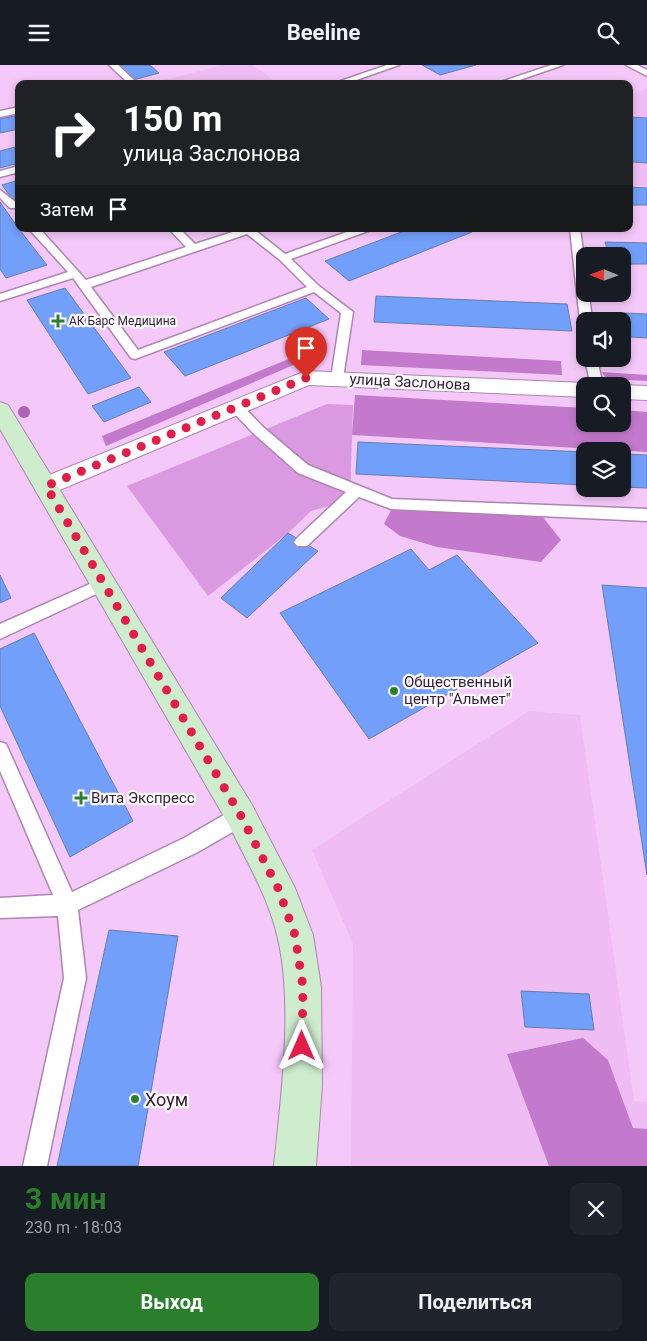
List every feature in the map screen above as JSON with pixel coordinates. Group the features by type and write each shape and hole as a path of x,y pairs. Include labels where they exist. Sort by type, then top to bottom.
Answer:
{"main road":[{"path":"2,416 46,486 102,584 241,816 278,888 295,935 303,987 302,1085 295,1166"}],"street":[{"name":"улица Заслонова","path":"46,486 306,378 576,390"},
{"path":"631,392 647,393"}],"lane":[{"path":"113,65 130,80"},
{"path":"348,80 395,65"},
{"path":"512,80 559,65"},
{"path":"630,65 647,73"},
{"path":"0,114 15,111"},
{"path":"0,174 15,170"},
{"path":"0,193 15,206"},
{"path":"37,232 75,273 135,355 315,288"},
{"path":"177,232 193,248"},
{"path":"84,285 241,232"},
{"path":"254,232 315,288 347,312 337,378"},
{"path":"284,258 356,232"},
{"path":"575,232 585,312"},
{"path":"0,298 75,273"},
{"path":"237,408 258,430 303,469 391,504 647,515"},
{"path":"302,542 357,491"},
{"path":"0,632 102,584"},
{"path":"0,750 66,905 75,978 35,1166"},
{"path":"0,907 66,905 191,845 241,816"}],"shaded area":[{"path":"224,65 253,65 274,80 164,80"},
{"path":"647,89 647,186 633,185 633,94"},
{"path":"362,350 561,361 562,375 361,365"},
{"path":"291,358 305,360 106,446 102,436"},
{"path":"602,372 647,375 647,381 631,380 631,377 605,377"},
{"path":"355,395 576,407 576,432 631,432 631,411 647,412 647,452 631,451 631,442 576,442 576,448 352,435"},
{"path":"327,404 353,405 350,500 311,511 288,533 208,596 127,486"},
{"path":"391,510 542,516 561,540 541,562 437,547 400,536 384,524"},
{"path":"529,711 580,715 634,1101 647,1102 647,1166 351,1166 353,944 312,850"},
{"path":"583,1038 608,1060 633,1128 647,1129 647,1166 549,1166 507,1054"}],"building":[{"path":"117,65 150,65 159,73 133,80"},
{"path":"422,65 476,65 440,75"},
{"path":"15,116 15,130 0,133 0,119"},
{"path":"633,117 647,118 647,163 633,162"},
{"path":"15,147 15,164 0,168 0,151"},
{"path":"15,181 15,199 13,200 2,185"},
{"path":"633,187 647,188 647,205 633,205"},
{"path":"0,202 15,223 15,232 21,232 47,265 6,278 0,269"},
{"path":"401,232 472,232 349,281 325,261"},
{"path":"605,242 647,243 647,264 631,264 631,247 606,247"},
{"path":"65,288 131,378 88,394 27,300"},
{"path":"376,296 567,304 572,331 374,322"},
{"path":"306,298 329,319 185,376 164,352"},
{"path":"631,313 647,314 647,338 631,337"},
{"path":"139,387 151,402 104,422 92,406"},
{"path":"358,442 576,452 576,485 356,474"},
{"path":"631,454 647,455 647,488 631,487"},
{"path":"288,533 318,551 247,618 221,598"},
{"name":"Общественный центр \"Альмет\"","path":"411,549 429,570 457,555 538,643 369,739 280,613"},
{"path":"0,575 11,598 0,603"},
{"path":"602,585 647,588 647,875"},
{"path":"34,633 133,821 70,857 0,706 0,649"},
{"path":"109,930 178,936 138,1166 57,1166"},
{"path":"521,991 589,994 594,1030 525,1027"}],"place":[{"name":"АК Барс Медицина","path":"58,321"},
{"name":"Общественный центр \"Альмет\"","path":"394,691"},
{"name":"Вита Экспресс","path":"81,798"},
{"name":"Хоум","path":"135,1099"}],"route":[{"path":"302,1046 303,987 295,935 278,888 241,816 102,584 46,486 306,378"}]}
